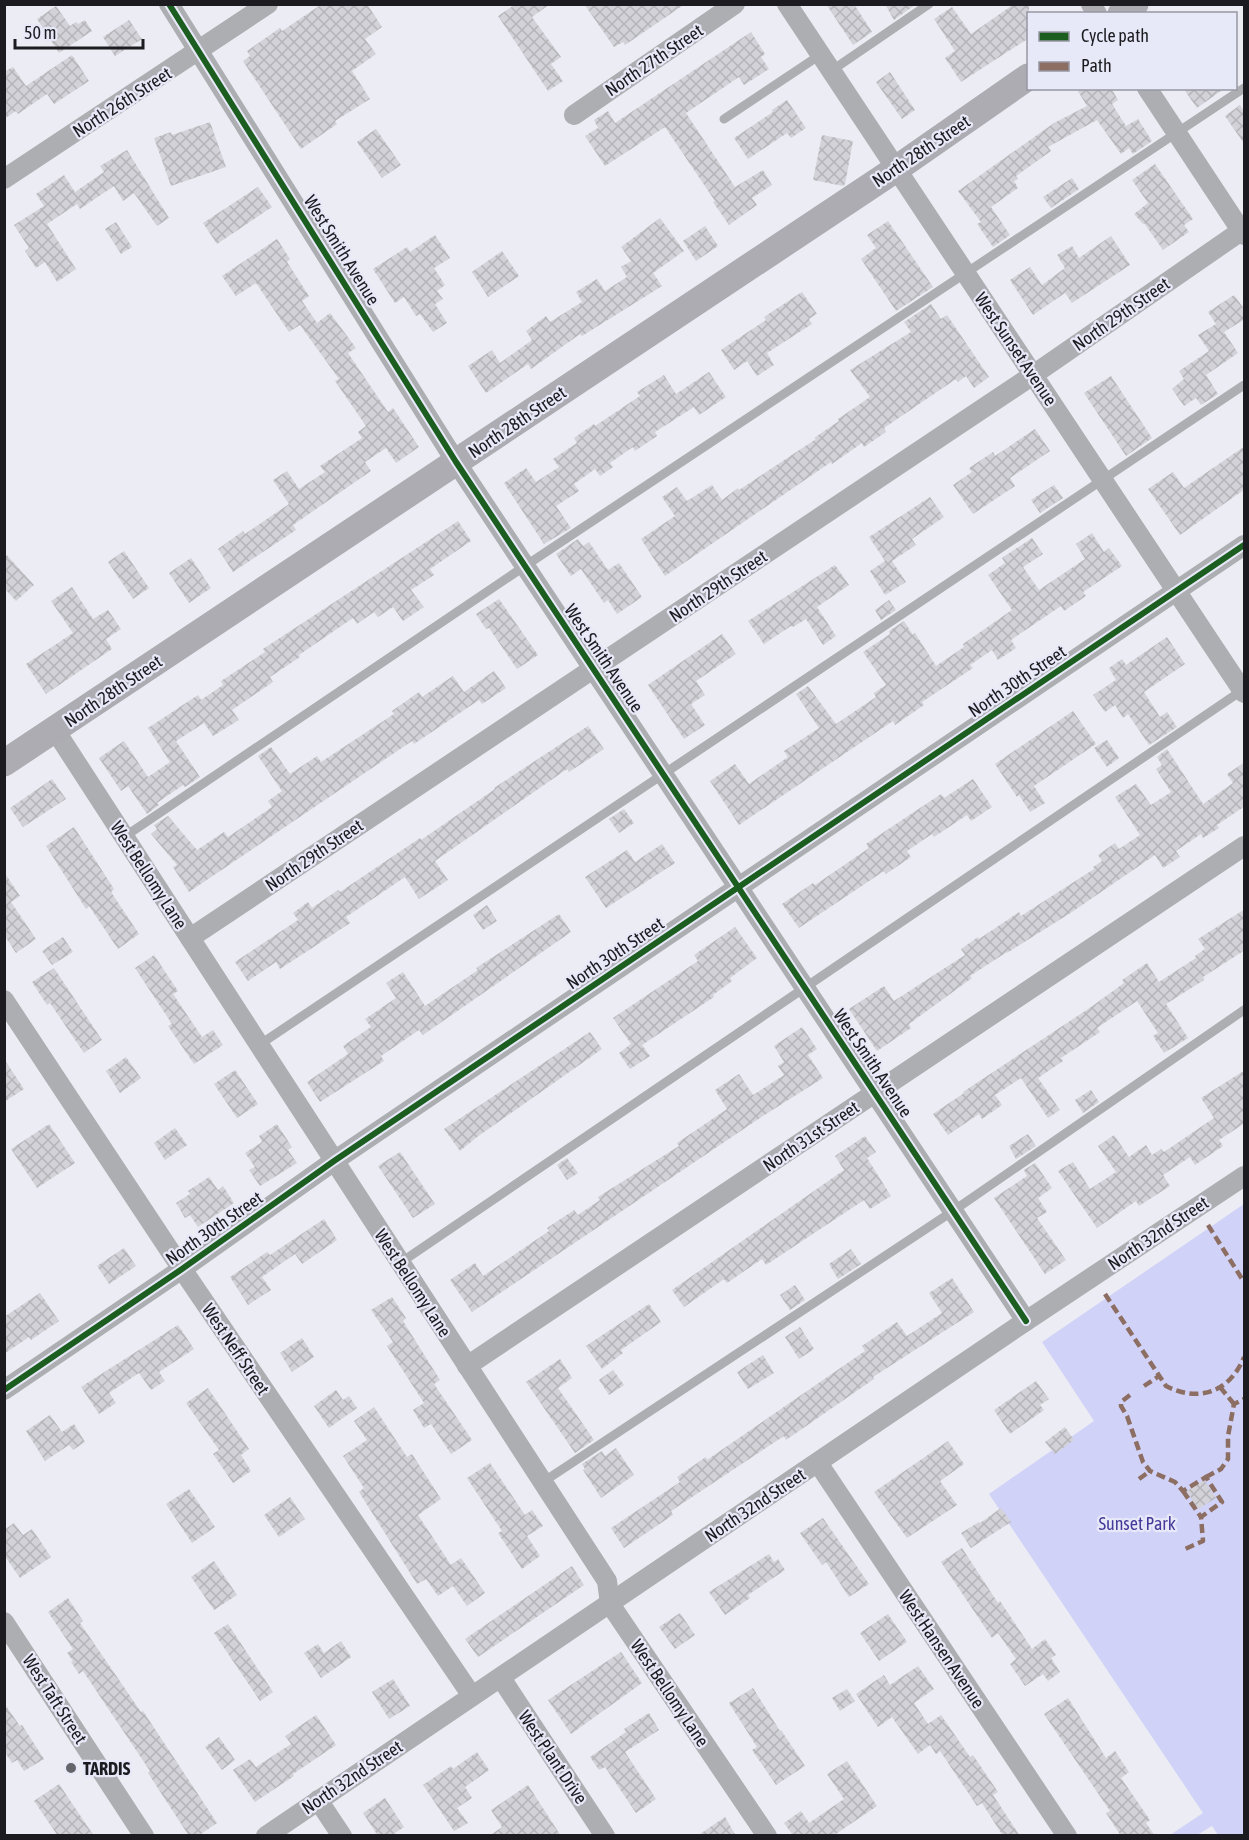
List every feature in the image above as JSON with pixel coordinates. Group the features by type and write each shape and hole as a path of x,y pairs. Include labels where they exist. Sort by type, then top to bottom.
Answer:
{"street":[{"name":"West Smith Avenue","path":"169,4 456,462 1026,1321"},
{"name":"North 26th Street","path":"4,179 268,4"},
{"name":"North 27th Street","path":"574,115 735,4"},
{"name":"West Sunset Avenue","path":"787,4 1244,691"},
{"name":"North 28th Street","path":"4,764 896,169 1027,78"},
{"path":"1148,90 1244,232"},
{"name":"North 29th Street","path":"189,938 1244,232"},
{"name":"North 30th Street","path":"4,1390 182,1269 334,1161 1245,545"},
{"name":"West Bellomy Lane","path":"55,730 607,1581 610,1604 767,1836"},
{"name":"North 31st Street","path":"467,1366 1245,846"},
{"name":"West Neff Street","path":"4,1000 182,1269 472,1696"},
{"name":"North 32nd Street","path":"266,1836 1026,1321 1245,1176"},
{"name":"West Hansen Avenue","path":"818,1463 1067,1836"},
{"name":"West Taft Street","path":"4,1622 144,1836"},
{"name":"West Plant Drive","path":"501,1678 605,1836"},
{"path":"318,1800 342,1836"}],"lane":[{"path":"723,119 929,4"},
{"path":"124,837 525,566 1245,88"},
{"path":"259,1045 1245,385"},
{"path":"400,1263 1244,691"},
{"path":"543,1482 953,1211 1245,1010"}],"green space":[{"name":"Sunset Park","path":"1244,1204 1244,1835 1218,1835 1212,1826 1197,1835 1170,1835 1203,1813 989,1494 1094,1421 1042,1342"}],"building":[{"path":"322,4 367,4 382,27 365,39 376,54 352,71 370,99 335,121 337,124 301,149 243,61 250,56 247,51 280,28 282,31"},
{"path":"516,4 550,4 532,17 561,57 551,64 563,81 548,91 498,16"},
{"path":"584,4 685,4 625,45 623,42 614,47"},
{"path":"826,4 854,4 872,32 853,45"},
{"path":"885,4 916,4 894,20"},
{"path":"1014,4 1029,4 1027,39 961,82 945,58 955,51 934,19 952,7 971,34"},
{"path":"56,6 70,26 85,20 92,31 59,53 37,19"},
{"path":"129,20 142,39 115,56 103,37"},
{"path":"751,32 765,54 761,57 769,69 744,85 739,77 686,113 735,187 763,170 772,185 752,198 757,205 729,225 665,127 605,166 585,136 598,128 594,120 608,111 615,123"},
{"path":"72,55 89,81 54,104 47,94 18,114 16,111 4,119 4,72 13,67 26,86"},
{"path":"890,72 915,110 902,119 876,82"},
{"path":"1077,90 1112,90 1118,100 1112,104 1126,126 1138,119 1152,141 1133,154 1129,148 1121,154 1097,120 1048,147 1051,151 1016,176 1018,179 1014,181 1018,188 991,207 1010,235 993,247 977,224 981,222 958,191 1054,123 1087,106"},
{"path":"1184,90 1222,90 1197,108"},
{"path":"787,100 806,128 791,138 787,133 748,159 734,138"},
{"path":"1240,105 1245,113 1245,145 1225,116"},
{"path":"210,122 226,167 171,186 154,138 171,132 172,135"},
{"path":"376,129 401,165 382,178 357,142"},
{"path":"822,135 853,141 843,186 813,180"},
{"path":"127,150 169,218 157,226 134,193 123,201 114,186 80,209 77,204 47,224 76,269 57,282 45,262 36,268 25,251 29,248 14,225 44,206 36,194 64,175 75,192 104,172 100,166"},
{"path":"1155,164 1193,219 1184,225 1189,232 1163,250 1144,223 1134,214 1148,203 1132,180"},
{"path":"1072,178 1079,189 1051,208 1043,197"},
{"path":"258,187 272,207 217,244 203,223"},
{"path":"660,218 684,251 653,273 662,286 582,336 580,334 531,369 528,364 486,393 468,366 492,350 500,363 532,340 526,331 546,316 550,322 582,302 576,292 597,279 605,291 627,277 621,267 631,261 621,247"},
{"path":"888,221 933,287 896,311 861,259 876,248 867,235"},
{"path":"116,222 132,247 121,254 105,229"},
{"path":"705,226 718,246 696,261 683,241"},
{"path":"435,235 450,258 434,268 445,285 437,291 443,299 435,304 447,323 433,332 420,314 416,316 404,297 395,303 373,269 407,247 410,252"},
{"path":"1111,236 1130,265 1072,303 1065,293 1033,315 1010,280 1030,267 1042,285 1065,268 1057,255 1072,246 1079,258"},
{"path":"277,239 290,259 287,262 309,296 302,301 317,323 330,313 356,348 348,353 388,412 393,408 419,447 396,463 386,448 365,462 371,471 293,525 296,530 233,572 218,549 243,531 245,534 289,504 273,480 287,471 299,489 325,472 320,466 362,438 358,432 366,426 335,381 339,379 300,325 289,332 256,283 236,296 222,276"},
{"path":"502,251 519,276 488,297 472,272"},
{"path":"802,292 817,314 809,319 812,324 767,353 774,365 757,376 747,361 734,370 721,350 766,320 764,317"},
{"path":"1234,295 1245,310 1245,319 1224,332 1238,353 1206,375 1218,394 1201,405 1196,398 1184,406 1172,389 1184,379 1179,371 1209,351 1198,335 1216,324 1208,312"},
{"path":"931,304 941,319 947,315 989,377 974,388 966,376 958,382 956,379 884,428 886,432 864,447 862,443 832,464 831,462 665,576 641,539 675,516 662,497 677,487 687,501 712,485 722,500 816,439 814,438 839,421 838,419 870,397 850,370 911,332 904,322"},
{"path":"709,372 726,397 699,415 694,407 655,432 657,436 635,451 633,447 610,463 613,467 600,476 595,469 574,484 579,491 556,506 571,528 544,544 504,483 526,468 536,482 559,467 553,459 577,443 574,438 640,396 637,392 664,375 676,394"},
{"path":"1111,376 1152,438 1126,456 1084,393"},
{"path":"1035,429 1050,451 1010,478 1015,486 973,514 953,485 972,472 969,468 993,452 995,456"},
{"path":"1245,446 1245,489 1180,535 1148,489 1173,472 1184,488"},
{"path":"1054,485 1063,498 1040,513 1031,500"},
{"path":"930,497 944,517 912,539 916,545 892,561 906,582 885,595 870,571 885,561 869,537"},
{"path":"458,521 471,541 430,569 434,575 411,590 424,607 403,621 393,607 378,617 374,612 357,624 353,618 270,677 273,682 232,710 239,720 213,736 204,723 176,741 200,777 185,787 183,785 157,803 159,805 147,814 128,786 121,791 99,758 124,741 148,777 170,762 148,728 198,695 201,700 223,685 221,681 265,652 263,649"},
{"path":"1092,533 1104,552 1109,548 1122,566 1083,592 1086,596 1064,611 1061,606 1011,640 1016,648 998,660 992,650 970,665 973,668 922,702 924,705 895,725 893,721 739,825 710,781 735,764 749,784 788,757 784,751 819,728 796,694 808,686 836,724 876,697 874,693 886,685 863,652 890,634 889,631 904,621 913,635 915,633 936,666 1012,610 988,575 1005,563 1002,558 1032,538 1043,554 1023,567 1039,590 1085,559 1076,544"},
{"path":"578,539 583,546 589,542 608,570 619,563 642,597 617,614 608,600 604,603 581,569 571,576 556,554"},
{"path":"124,551 149,588 133,599 108,562"},
{"path":"4,552 34,585 16,601 4,588"},
{"path":"191,558 211,588 189,603 169,573"},
{"path":"835,565 849,585 817,607 836,636 823,645 806,619 764,644 748,621"},
{"path":"72,587 93,619 108,610 121,629 106,639 112,649 46,694 26,664 73,633 51,601"},
{"path":"499,599 538,655 517,669 489,628 486,629 476,614"},
{"path":"889,600 896,610 881,620 875,610"},
{"path":"722,634 736,654 696,681 705,695 691,704 705,725 684,739 648,685"},
{"path":"1167,637 1185,664 1144,692 1160,717 1167,712 1177,727 1149,745 1128,714 1123,718 1115,705 1105,712 1093,695 1116,680 1109,668 1122,659 1126,665"},
{"path":"494,671 506,688 482,704 479,700 414,744 412,741 189,892 173,867 177,865 151,834 157,829 154,825 168,816 197,850 224,832 228,837 272,807 268,801 282,791 258,756 271,747 290,774 317,756 321,762 394,714 392,711 419,692 422,697 453,676 464,692"},
{"path":"1073,711 1096,744 1034,786 1045,803 1030,812 995,764"},
{"path":"588,726 604,749 569,772 567,769 435,861 448,880 419,899 405,877 346,917 350,923 332,935 280,969 276,962 248,981 235,962 298,920 293,913 308,902 312,908 338,890 340,892 420,838 421,840"},
{"path":"1107,740 1119,758 1107,767 1094,748"},
{"path":"1167,749 1203,804 1233,783 1227,774 1245,762 1245,806 1217,825 1219,828 1203,838 1201,834 1176,851 1180,857 1163,868 1155,855 1072,912 970,976 972,978 909,1024 911,1028 877,1051 849,1009 884,986 894,1001 965,955 961,949 978,937 979,939 1019,912 1021,916 1094,869 1093,867 1102,861 1098,855 1115,843 1119,849 1140,835 1115,797 1136,784 1151,805 1171,792 1156,769 1162,765 1157,757"},
{"path":"52,779 66,799 23,827 10,808"},
{"path":"973,779 992,807 971,821 967,815 934,837 932,834 907,851 911,857 886,874 884,871 799,928 782,904 813,883 815,885 869,848 866,844 941,794 944,798"},
{"path":"624,809 634,823 619,833 609,819"},
{"path":"74,827 114,889 111,892 139,934 118,949 89,906 86,909 46,846"},
{"path":"662,844 675,863 606,908 585,877 627,850 635,862"},
{"path":"4,872 20,896 11,902 36,939 16,953 4,935"},
{"path":"487,905 497,921 483,930 473,915"},
{"path":"1245,909 1245,950 1166,1004 1188,1038 1164,1053 1153,1036 1158,1033 1137,1001 1097,1028 1100,1032 1061,1058 1063,1061 1038,1078 1060,1110 1048,1118 1021,1078 995,1095 1002,1105 982,1119 979,1114 948,1135 933,1114 1091,1007 1124,983 1122,980 1147,963 1159,982 1196,958 1195,956 1205,949 1198,939"},
{"path":"559,914 571,932 423,1035 419,1030 381,1056 384,1061 320,1102 307,1082 348,1054 343,1046 371,1027 365,1019 396,998 386,983 403,972 425,1006 478,970 476,968"},
{"path":"735,927 757,958 730,978 732,981 713,995 714,997 642,1045 650,1056 630,1069 619,1053 631,1044 613,1018 698,961 694,955"},
{"path":"63,937 73,952 52,965 42,951"},
{"path":"154,955 178,991 173,994 202,1037 213,1030 223,1045 194,1064 168,1026 172,1024 135,968"},
{"path":"54,968 102,1040 84,1053 50,1003 47,1005 32,982"},
{"path":"802,1027 817,1049 808,1055 823,1078 472,1312 450,1280 475,1263 483,1276 549,1231 547,1228 574,1210 578,1215 600,1200 598,1197 679,1146 677,1143 727,1109 715,1090 739,1074 753,1095 784,1075 778,1066 784,1062 774,1046"},
{"path":"590,1032 602,1049 460,1151 444,1129"},
{"path":"126,1057 141,1078 120,1093 106,1071"},
{"path":"4,1059 24,1089 4,1102"},
{"path":"235,1070 258,1104 237,1118 214,1084"},
{"path":"1245,1070 1245,1123 1219,1140 1223,1146 1195,1165 1190,1157 1163,1175 1170,1186 1139,1206 1136,1201 1097,1228 1058,1171 1073,1162 1090,1189 1116,1172 1098,1146 1114,1135 1129,1157 1146,1145 1152,1155 1161,1149 1164,1152 1214,1118 1201,1098"},
{"path":"1091,1090 1099,1102 1083,1113 1075,1100"},
{"path":"49,1124 75,1163 37,1188 11,1149"},
{"path":"277,1124 292,1147 288,1150 297,1163 260,1186 249,1170 255,1167 245,1153 262,1142 259,1136"},
{"path":"175,1128 187,1145 165,1160 154,1143"},
{"path":"1028,1134 1036,1146 1016,1159 1009,1146"},
{"path":"865,1136 876,1152 867,1158 891,1196 870,1209 864,1200 766,1265 762,1259 727,1283 724,1279 684,1307 672,1290 844,1170 835,1156"},
{"path":"400,1152 435,1204 413,1218 378,1166"},
{"path":"567,1158 578,1173 567,1180 557,1165"},
{"path":"1035,1163 1052,1188 1038,1198 1047,1212 1037,1218 1066,1260 1045,1274 994,1198 1027,1176 1024,1170"},
{"path":"209,1177 218,1190 223,1186 234,1203 198,1227 190,1215 185,1218 176,1203 190,1194 188,1191"},
{"path":"324,1219 337,1240 302,1264 295,1254 262,1277 271,1290 248,1305 230,1277 267,1252 270,1255"},
{"path":"124,1248 136,1266 109,1284 97,1266"},
{"path":"851,1249 861,1264 838,1279 829,1264"},
{"path":"952,1278 974,1312 873,1377 874,1379 786,1440 784,1436 671,1511 673,1515 624,1548 611,1528 680,1482 677,1477 706,1457 707,1460 865,1351 862,1346 897,1322 907,1336 942,1313 929,1293"},
{"path":"795,1285 805,1300 790,1310 780,1295"},
{"path":"40,1293 59,1321 31,1340 29,1337 4,1354 4,1317"},
{"path":"392,1297 406,1318 403,1321 440,1380 434,1384 472,1440 451,1454 431,1424 424,1428 413,1410 424,1403 387,1346 393,1342 371,1310"},
{"path":"649,1304 661,1322 621,1350 623,1353 602,1369 586,1346"},
{"path":"178,1325 194,1349 159,1372 165,1381 151,1390 139,1373 109,1393 116,1403 99,1414 81,1387"},
{"path":"800,1327 814,1349 799,1359 785,1337"},
{"path":"302,1338 314,1357 292,1372 280,1353"},
{"path":"763,1355 774,1373 748,1389 737,1372"},
{"path":"560,1359 572,1378 558,1388 594,1440 575,1453 526,1382"},
{"path":"613,1370 624,1385 609,1395 599,1380"},
{"path":"1036,1381 1049,1399 1040,1405 1044,1410 1010,1434 994,1410"},
{"path":"208,1388 249,1449 241,1455 251,1471 233,1483 213,1454 219,1450 186,1403"},
{"path":"336,1390 343,1400 349,1396 357,1408 329,1428 314,1406"},
{"path":"374,1407 407,1457 412,1454 441,1499 418,1515 451,1565 461,1558 485,1593 467,1606 453,1586 438,1596 426,1579 417,1584 359,1492 364,1488 343,1456 367,1440 354,1421"},
{"path":"50,1415 62,1432 74,1424 85,1442 73,1450 69,1445 45,1461 26,1431"},
{"path":"1065,1427 1074,1440 1055,1454 1045,1442"},
{"path":"948,1441 964,1464 940,1481 957,1505 907,1538 874,1492"},
{"path":"616,1448 634,1475 601,1498 583,1470 585,1469 582,1464 602,1451 605,1456"},
{"path":"490,1463 525,1515 532,1510 543,1526 527,1536 540,1556 522,1569 498,1533 502,1531 467,1478"},
{"path":"1204,1480 1216,1498 1198,1509 1187,1491"},
{"path":"189,1489 215,1527 192,1543 166,1504"},
{"path":"290,1497 305,1519 279,1537 264,1515"},
{"path":"1001,1508 1011,1522 971,1548 961,1533"},
{"path":"823,1518 869,1584 849,1597 826,1562 822,1565 800,1533"},
{"path":"14,1523 23,1535 32,1529 51,1557 20,1578 4,1555 4,1530"},
{"path":"962,1548 1032,1649 1045,1639 1056,1655 1051,1658 1060,1672 1048,1681 1043,1674 1025,1686 1010,1664 1016,1659 998,1633 992,1638 941,1562"},
{"path":"769,1554 774,1562 778,1559 785,1570 748,1595 750,1598 725,1615 709,1592"},
{"path":"214,1561 237,1595 214,1610 191,1577"},
{"path":"572,1566 584,1585 478,1657 465,1639"},
{"path":"68,1598 83,1621 80,1623 141,1712 143,1711 217,1823 198,1836 189,1836 148,1773 150,1771 83,1671 79,1674 71,1662 73,1661 67,1653 73,1649 48,1612"},
{"path":"680,1613 695,1635 675,1649 659,1627"},
{"path":"888,1614 907,1642 879,1661 860,1633"},
{"path":"228,1624 273,1692 260,1701 214,1633"},
{"path":"341,1641 351,1657 321,1678 304,1653 318,1644 324,1653"},
{"path":"621,1652 642,1683 571,1734 548,1700"},
{"path":"918,1666 934,1689 914,1703 928,1724 941,1715 970,1757 973,1755 998,1792 993,1795 1020,1836 1003,1836 982,1803 977,1806 940,1751 936,1754 930,1745 918,1754 892,1717 878,1727 856,1694 884,1675 890,1685"},
{"path":"393,1679 410,1706 389,1719 372,1692"},
{"path":"753,1688 805,1766 776,1785 752,1750 757,1747 729,1703"},
{"path":"847,1689 855,1701 840,1711 832,1698"},
{"path":"1068,1698 1106,1758 1115,1751 1129,1772 1121,1778 1150,1820 1146,1823 1155,1836 1121,1836 1106,1813 1110,1811 1044,1714"},
{"path":"4,1703 20,1726 22,1725 44,1759 24,1771 17,1760 12,1763 4,1751"},
{"path":"649,1713 659,1730 625,1752 656,1799 636,1813 605,1767 599,1770 590,1757 626,1732 624,1729"},
{"path":"316,1715 336,1745 255,1802 233,1770 250,1759 256,1767 291,1744 285,1736"},
{"path":"219,1737 235,1760 222,1770 205,1747"},
{"path":"477,1752 489,1770 465,1787 472,1798 457,1808 468,1823 454,1831 423,1785 451,1766 453,1769"},
{"path":"847,1761 877,1806 833,1836 790,1836 792,1834 784,1823 801,1811 809,1823 844,1799 827,1774"},
{"path":"59,1784 94,1836 58,1836 34,1801"},
{"path":"528,1785 561,1836 489,1836 502,1827 491,1810"},
{"path":"385,1798 404,1827 391,1836 378,1836 363,1813"},
{"path":"725,1817 736,1836 697,1836"}],"marked path":[{"path":"1208,1225 1244,1282"},
{"path":"1105,1294 1166,1386 1190,1394 1212,1391 1231,1379 1244,1357"},
{"path":"1144,1386 1159,1376"},
{"path":"1220,1387 1234,1404"},
{"path":"1130,1395 1121,1402 1121,1406 1127,1416 1143,1462 1150,1471 1175,1482 1183,1491 1206,1477 1222,1502 1201,1517 1203,1541 1185,1549"},
{"path":"1206,1477 1221,1469 1228,1459 1228,1436 1234,1404 1244,1399"},
{"path":"1139,1479 1150,1471"},
{"path":"1183,1491 1201,1517"}],"cycle path":[{"path":"169,4 456,462 1026,1321"},
{"path":"4,1390 182,1269 334,1161 1244,545"}],"place":[{"name":"TARDIS","path":"71,1768"}]}
